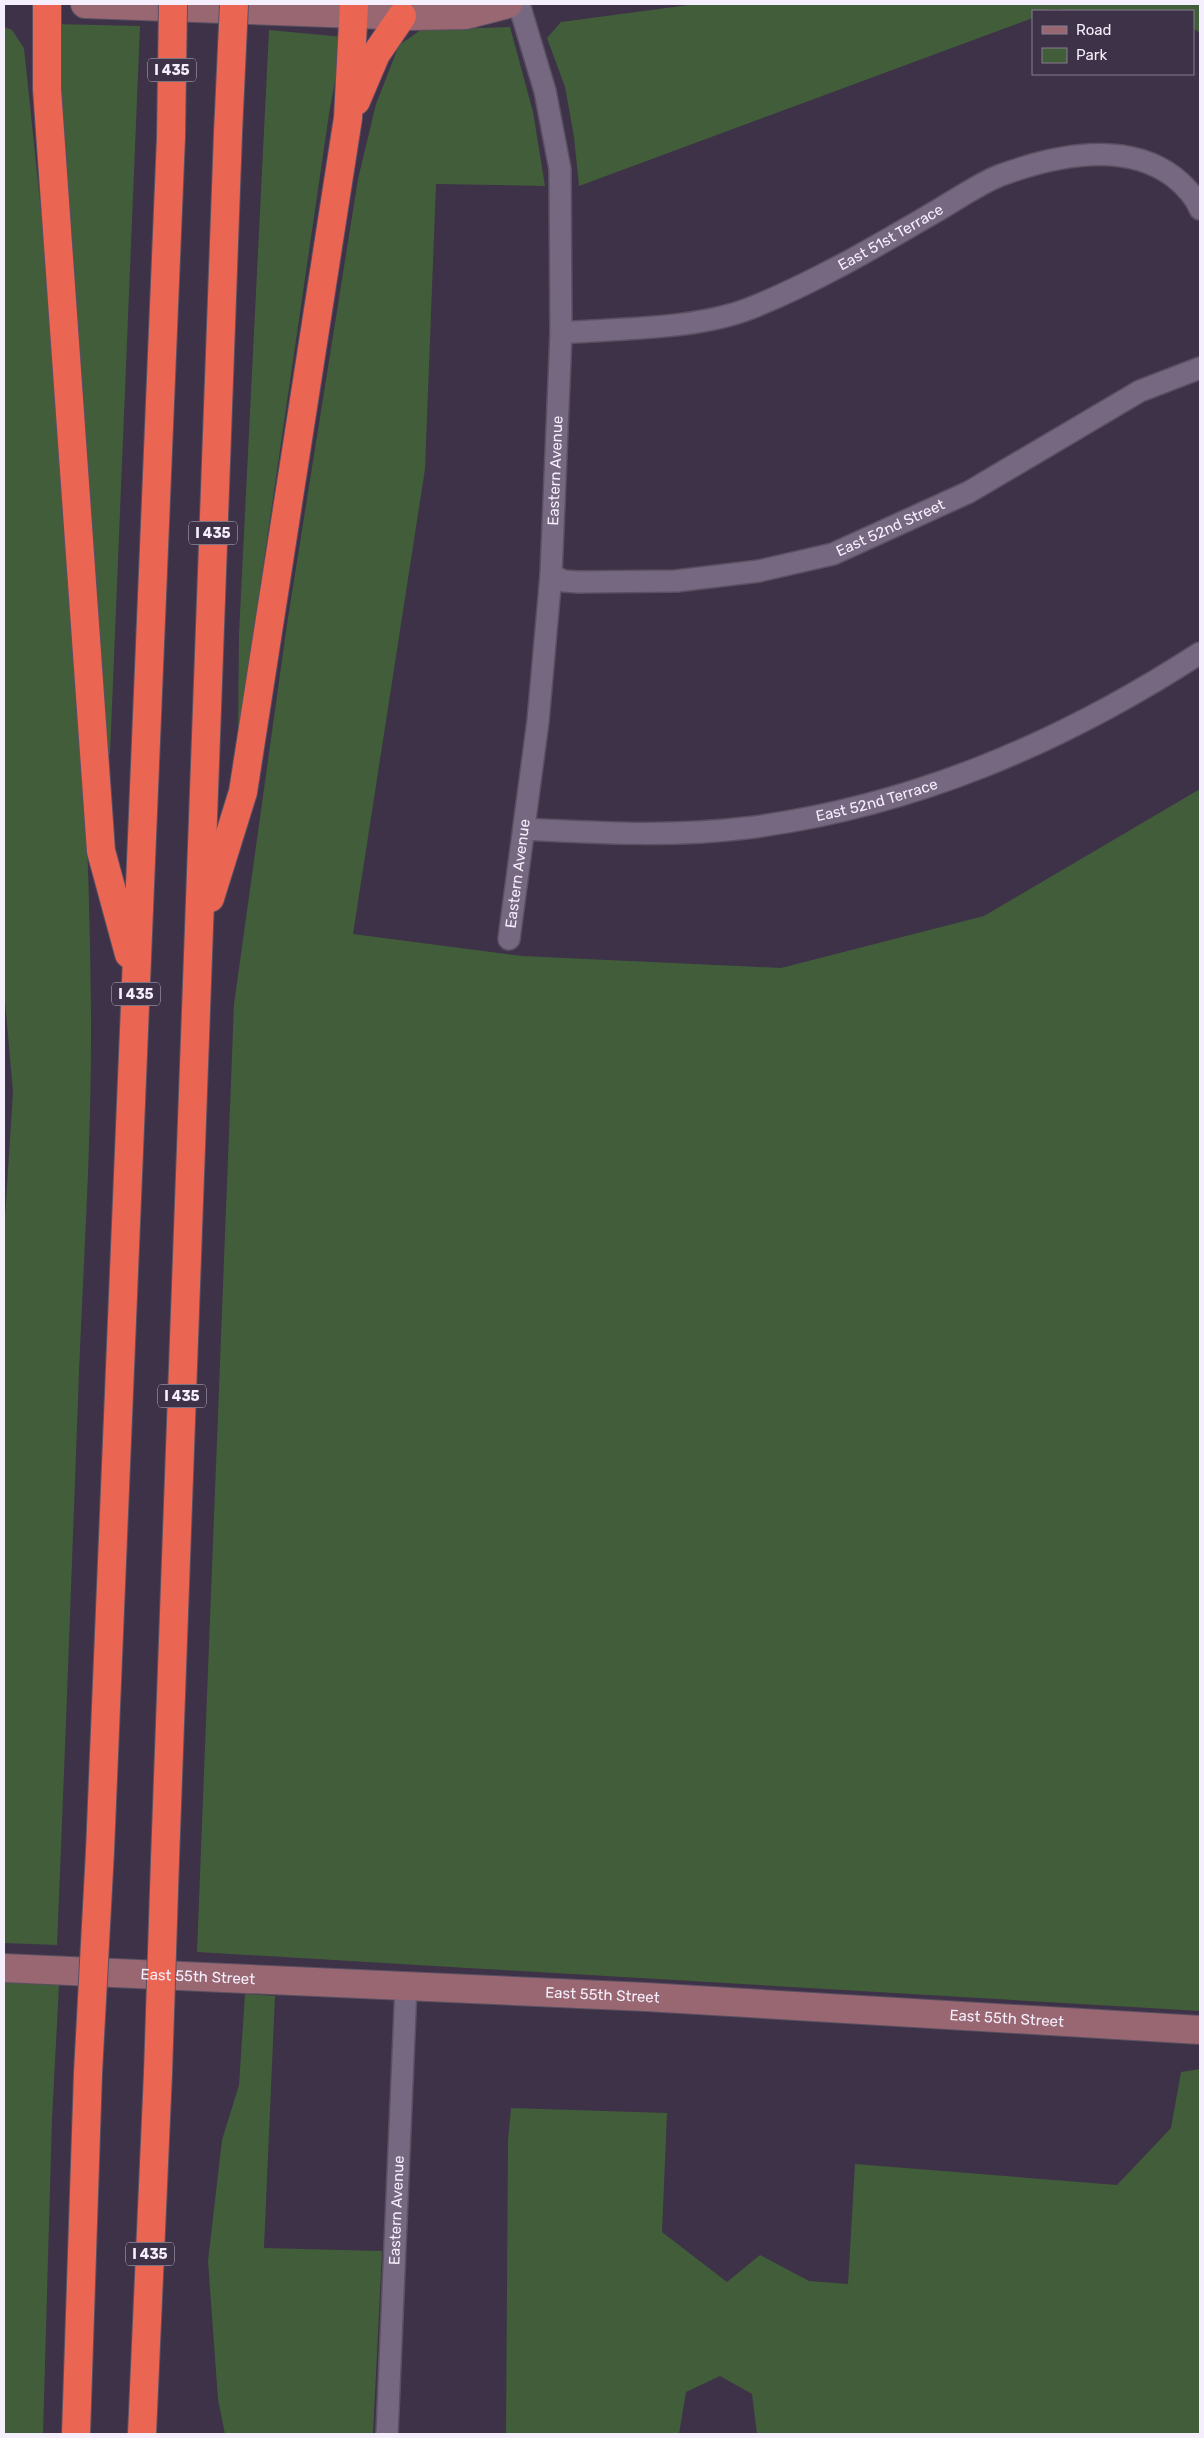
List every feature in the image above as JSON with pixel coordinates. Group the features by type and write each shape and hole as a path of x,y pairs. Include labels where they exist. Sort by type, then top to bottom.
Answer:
{"highway":[{"path":"47,4 47,88 101,851 136,981"},
{"name":"I 435","path":"76,2434 88,2073 100,1851 171,137 173,4"},
{"name":"I 435","path":"142,2434 158,2073 234,4"},
{"path":"199,932 243,792 348,118 353,9"},
{"path":"348,118 376,54 402,16"}],"street":[{"path":"85,4 353,9 402,16 466,15 508,4"},
{"name":"Eastern Avenue","path":"509,939 538,721 551,575 561,333 560,169 545,91 519,4"},
{"name":"East 51st Terrace","path":"561,333 700,322 749,308 826,275 1002,174 1056,159 1112,155 1138,158 1162,168 1183,184 1200,209"},
{"name":"East 52nd Street","path":"551,575 564,581 578,582 676,581 759,571 833,554 968,492 1140,391 1200,368"},
{"name":"East 52nd Terrace","path":"524,829 627,834 745,828 823,816 915,792 984,767 1073,726 1160,679 1200,653"},
{"name":"East 55th Street","path":"4,1968 646,1997 1200,2030"},
{"name":"Eastern Avenue","path":"387,2434 406,1987"}],"green space":[{"path":"696,4 1200,4 1200,33 1194,29 1194,10 1032,10 1032,18 579,186 574,137 565,87 547,38 561,22"},
{"path":"54,24 140,26 110,754 105,754"},
{"path":"4,27 12,30 24,48 48,288 69,528 84,769 89,889 91,1055 89,1146 57,1945 4,1943 4,1233 13,1092 4,990"},
{"path":"510,27 533,112 545,186 436,184 425,469 353,934 522,956 781,968 984,916 1200,789 1200,2011 197,1952 234,1004 287,624 358,179 376,104 399,45 421,30"},
{"path":"269,30 343,37 329,114 238,738 239,634"},
{"path":"4,1982 59,1985 52,2119 43,2434 4,2434"},
{"path":"245,1994 275,1996 264,2248 382,2251 373,2434 225,2434 218,2399 208,2261 222,2140 239,2085"},
{"path":"1200,2069 1200,2434 757,2434 752,2394 720,2376 686,2392 679,2434 506,2434 508,2140 511,2108 667,2113 662,2232 727,2282 760,2255 809,2281 848,2284 855,2164 1117,2185 1171,2128 1181,2072"}]}
